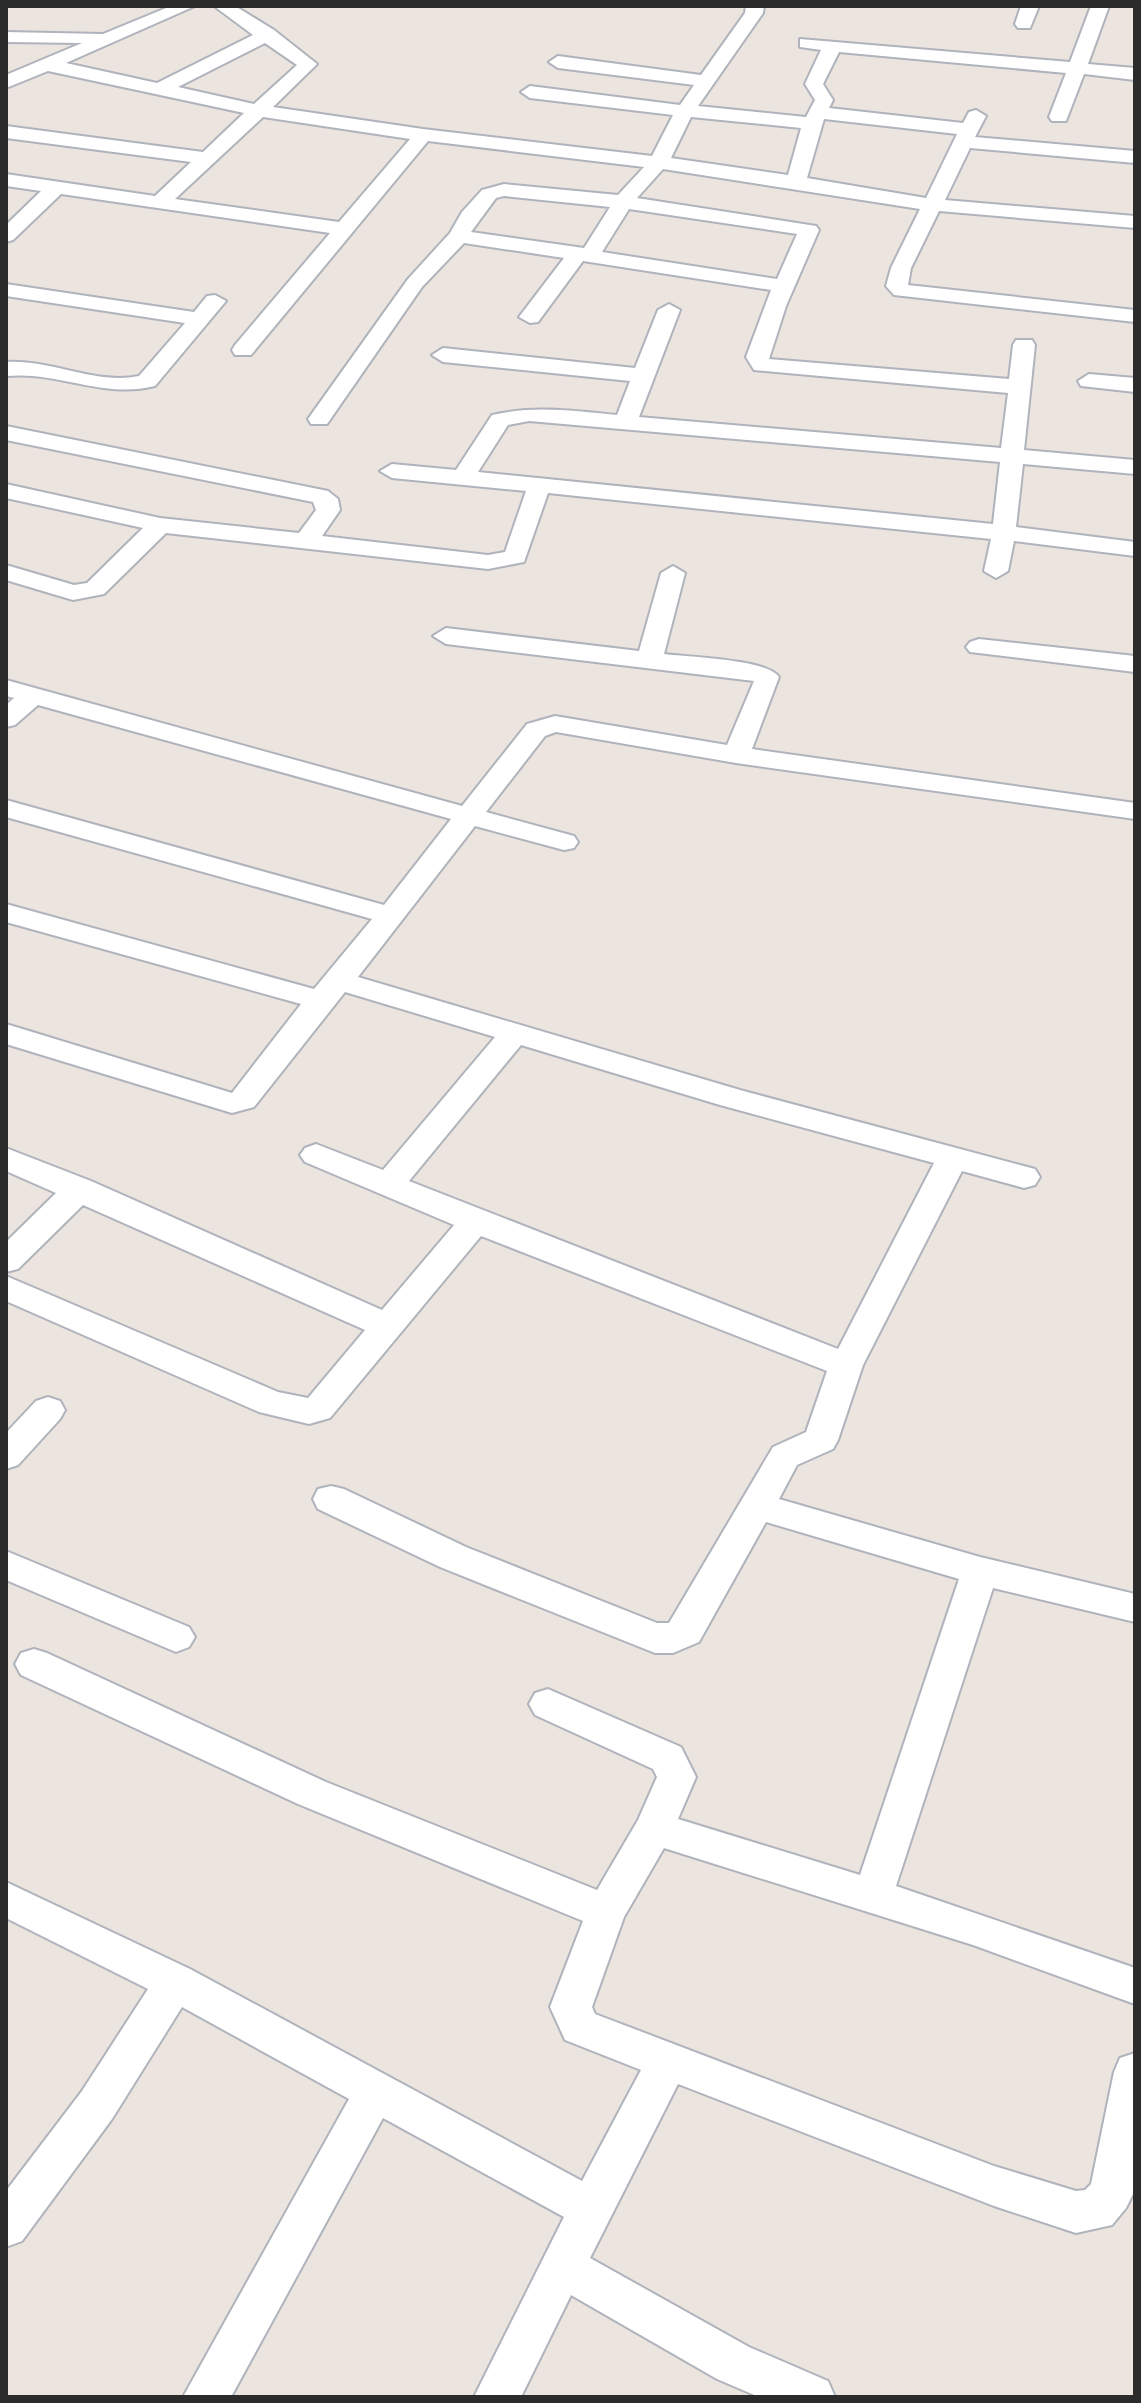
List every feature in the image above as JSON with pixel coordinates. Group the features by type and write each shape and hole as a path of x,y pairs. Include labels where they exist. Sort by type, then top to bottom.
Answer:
{"street":[{"path":"6,82 186,6"},
{"path":"159,203 308,64 223,6"},
{"path":"530,317 659,162 685,111 754,13 755,6"},
{"path":"1024,24 1030,6"},
{"path":"1059,117 1100,6"},
{"path":"156,91 268,34"},
{"path":"6,37 109,38"},
{"path":"806,43 1135,74"},
{"path":"796,181 814,118 824,100 814,84 833,45"},
{"path":"558,62 706,81"},
{"path":"47,65 156,91 257,110 423,135 659,162 934,205 1135,222"},
{"path":"530,92 685,111 969,129 1135,157"},
{"path":"969,129 901,268 897,286 901,291 926,297 1135,316"},
{"path":"6,132 205,158"},
{"path":"243,350 423,135"},
{"path":"6,180 344,229"},
{"path":"6,236 56,188"},
{"path":"319,419 415,283 459,236 469,216 495,191 513,190 623,202 807,229 810,233 784,286 757,357 762,365 1019,387"},
{"path":"459,236 784,286"},
{"path":"6,290 199,319"},
{"path":"6,369 30,368 115,385 138,384 147,381 215,301"},
{"path":"625,423 669,310"},
{"path":"996,571 1004,532 1024,345"},
{"path":"443,355 645,376"},
{"path":"1089,381 1135,385"},
{"path":"462,479 500,420 529,414 1135,467"},
{"path":"6,433 320,496 326,499 328,510 304,544"},
{"path":"392,471 1004,532 1135,549"},
{"path":"6,491 160,525 304,544 504,561 515,557 539,486"},
{"path":"6,572 73,593 85,593 95,589 160,525"},
{"path":"650,659 673,573"},
{"path":"446,636 650,659 766,677 736,755"},
{"path":"979,647 1135,664"},
{"path":"6,688 564,842"},
{"path":"6,719 32,696"},
{"path":"6,1034 232,1103 243,1100 468,814 536,730 543,727 571,726 736,755 1135,811"},
{"path":"6,808 389,915"},
{"path":"6,913 514,1034 731,1098 1024,1177"},
{"path":"390,1183 514,1034"},
{"path":"316,1155 846,1365"},
{"path":"331,1499 453,1557 655,1638 673,1638 686,1632 785,1456 821,1440 846,1365 953,1157"},
{"path":"6,1159 388,1326"},
{"path":"6,1261 80,1189"},
{"path":"6,1288 271,1403 309,1411 318,1409 476,1220"},
{"path":"6,1456 48,1410"},
{"path":"757,1506 980,1571 1135,1608"},
{"path":"6,1565 176,1637"},
{"path":"873,1895 980,1571"},
{"path":"34,1664 312,1793 606,1912"},
{"path":"548,1704 667,1758 677,1777 654,1828 606,1912 571,2007 580,2027 994,2186 1076,2212 1096,2210 1111,2194 1135,2072"},
{"path":"654,1828 873,1895 1135,1986"},
{"path":"6,1899 175,1982 591,2209"},
{"path":"6,2226 97,2105 175,1982"},
{"path":"497,2397 669,2059"},
{"path":"206,2397 375,2092"},
{"path":"562,2266 733,2363 812,2397"}]}
